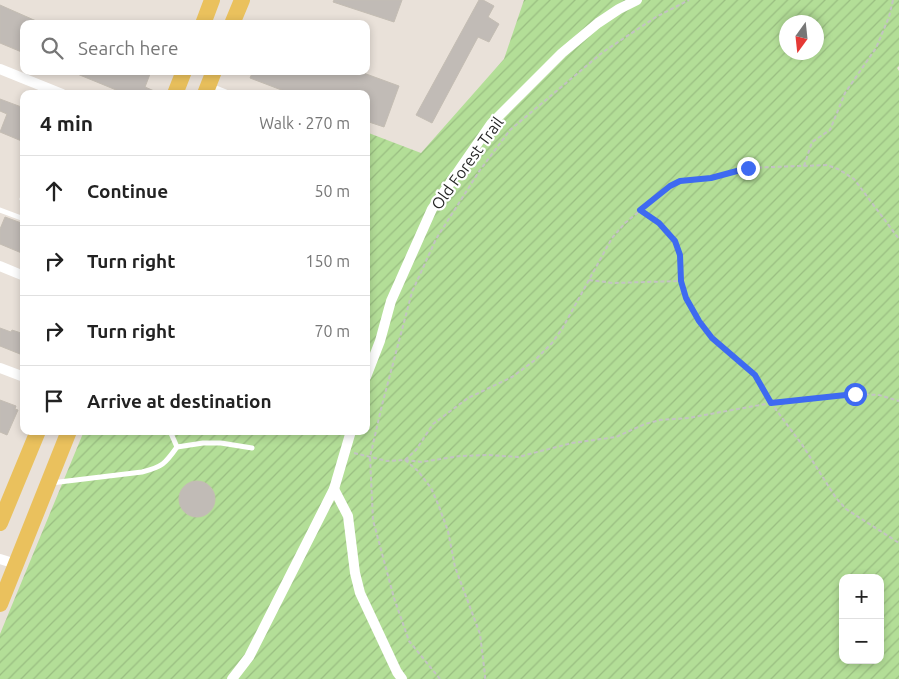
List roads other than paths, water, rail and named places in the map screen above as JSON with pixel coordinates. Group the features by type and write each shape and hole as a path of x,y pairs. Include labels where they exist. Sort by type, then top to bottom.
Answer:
{"main road":[{"path":"204,20 212,0"},
{"path":"234,20 242,0"},
{"path":"177,90 182,75"},
{"path":"0,523 36,435"},
{"path":"0,604 67,435"}],"street":[{"name":"Old Forest Trail","path":"370,367 392,301 432,209 491,124 562,53 619,9 637,0"},
{"path":"0,69 52,90"},
{"path":"0,266 20,274"},
{"path":"0,368 20,376"},
{"path":"232,679 249,657 334,489 350,435"},
{"path":"334,489 348,516 355,573 360,593 402,679"},
{"path":"0,559 16,564"}],"lane":[{"path":"209,83 223,90"},
{"path":"0,210 20,218"},
{"path":"172,435 176,447"},
{"path":"48,484 156,469 167,461 176,447 203,443 221,443 252,448"}]}
